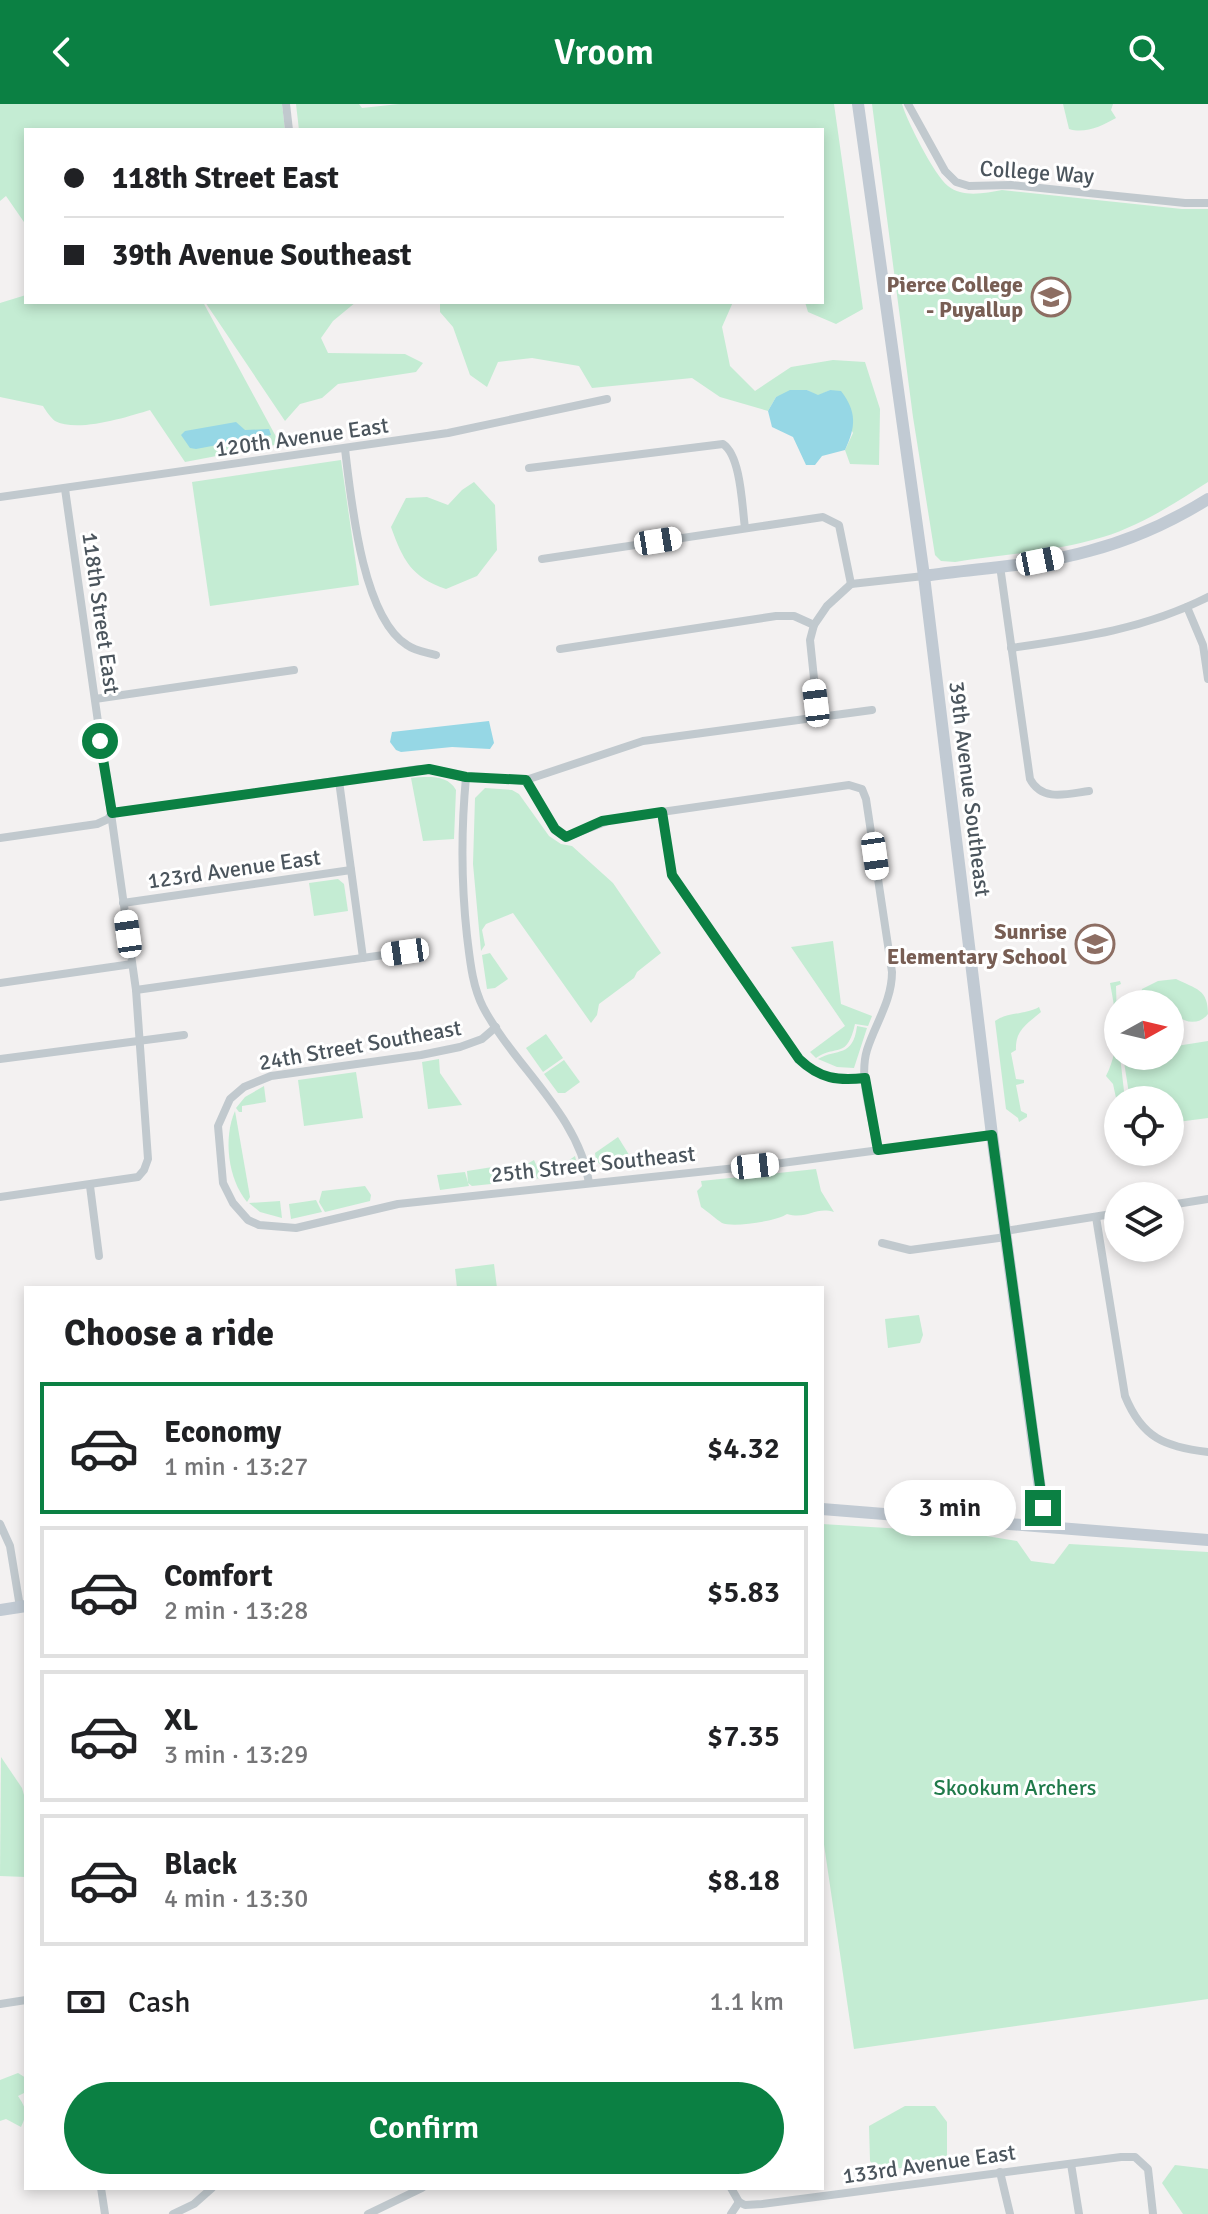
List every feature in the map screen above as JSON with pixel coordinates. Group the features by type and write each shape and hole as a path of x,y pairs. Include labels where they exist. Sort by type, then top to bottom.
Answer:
{"main road":[{"name":"39th Avenue Southeast","path":"858,104 924,576 992,1135 1045,1526"},
{"path":"924,576 1089,551 1143,533 1208,499"},
{"path":"824,1509 1208,1540"},
{"path":"0,1610 23,1606"}],"street":[{"path":"286,104 289,128"},
{"name":"College Way","path":"908,104 945,171 962,185 1011,185 1208,203"},
{"name":"120th Avenue East","path":"0,497 448,433 607,399"},
{"path":"529,468 723,444 730,449 735,460 745,528"},
{"path":"345,449 358,540 378,607 390,629 406,645 436,655"},
{"name":"118th Street East","path":"65,489 136,990 148,1159 138,1177 90,1186"},
{"path":"542,559 830,518 839,525 851,584"},
{"path":"1000,566 1026,761 1033,785 1047,794 1089,791"},
{"path":"818,717 810,651 814,625 827,606 851,584 924,576"},
{"path":"1011,648 1110,633 1149,622 1208,597"},
{"path":"1187,607 1203,645 1208,679"},
{"path":"560,649 776,616 794,616 814,625"},
{"path":"95,699 294,670"},
{"path":"0,838 97,824 108,819 112,813 429,769 466,777 526,780 635,742 872,710"},
{"path":"466,777 461,856 470,965 478,997 579,1145 589,1183"},
{"path":"526,780 555,829 566,837 602,821 849,785 862,789 866,799 892,983 867,1052 865,1078 878,1150"},
{"path":"339,781 363,958"},
{"path":"662,812 672,875 799,1059 809,1068 832,1079 865,1078"},
{"name":"123rd Avenue East","path":"123,903 351,870"},
{"path":"136,990 405,952"},
{"path":"0,983 132,964"},
{"name":"24th Street Southeast","path":"248,1220 238,1211 223,1183 218,1151 218,1126 230,1099 251,1083 271,1076 460,1047 482,1039 496,1027"},
{"path":"0,1059 184,1035"},
{"name":"25th Street Southeast","path":"248,1220 271,1228 296,1228 398,1204 992,1135"},
{"path":"0,1197 90,1186 99,1256"},
{"path":"1184,1203 1208,1199"},
{"path":"882,1243 910,1250 1104,1216"},
{"path":"1096,1217 1125,1396 1134,1415 1144,1428 1171,1446 1208,1452"},
{"path":"0,1524 10,1546 23,1606"},
{"path":"0,2004 24,2000"},
{"name":"133rd Avenue East","path":"739,2202 745,2205 762,2204 1121,2157 1139,2160 1150,2174 1153,2214"},
{"path":"1071,2164 1079,2214"},
{"path":"1000,2172 1010,2214"},
{"path":"101,2190 105,2214"},
{"path":"173,2214 194,2204 210,2190"},
{"path":"368,2214 418,2190"},
{"path":"731,2214 739,2202 732,2190"}],"green space":[{"path":"0,104 282,104 285,128 24,128 24,222 6,196 0,201"},
{"path":"296,104 359,104 362,108 399,104 834,104 863,309 836,324 808,312 806,304 824,304 824,128 299,128"},
{"name":"Pierce College - Puyallup","path":"872,104 902,104 915,135 936,171 948,186 960,192 974,194 1002,190 1208,209 1208,482 1144,520 1085,542 955,562 941,561 935,555 913,417"},
{"path":"1063,104 1113,104 1111,110 1116,118 1087,130 1069,129"},
{"path":"24,296 24,304 204,304 280,444 185,462 150,410 102,423 64,424 55,421 43,406 0,397 0,303"},
{"path":"206,304 354,304 333,321 321,338 328,353 405,354 423,363 416,372 338,384 322,398 300,404 285,421"},
{"path":"440,304 732,304 722,327 730,366 755,391 791,367 833,360 865,362 880,409 879,465 850,464 845,450 853,433 830,390 818,396 807,390 776,397 768,411 720,397 692,378 592,388 579,366 532,358 498,362 487,387 470,375 453,327 440,312"},
{"path":"341,460 359,585 210,606 192,482"},
{"path":"474,482 495,505 497,550 477,576 446,589 416,573 400,549 391,527 406,498 427,497 448,505"},
{"path":"411,778 442,779 456,790 454,839 423,841"},
{"path":"485,788 512,790 519,794 549,836 561,844 572,846 613,883 661,953 599,1004 597,1015 591,1023 513,913 486,924 482,930 485,945 481,951 473,864 475,798"},
{"path":"338,879 344,884 348,911 314,916 309,883"},
{"path":"833,941 841,1004 872,1016 868,1026 855,1024 844,1047 816,1058 810,1052 845,1026 791,947"},
{"path":"490,953 508,979 495,988 487,989 482,955"},
{"path":"1176,979 1195,988 1206,999 1208,1014 1196,1022 1184,1020 1184,990 1142,990 1158,981"},
{"path":"1120,981 1121,984 1116,986 1116,990 1111,990 1110,983"},
{"path":"1039,1007 1041,1012 1023,1028 1016,1050 1011,1053 1016,1079 1024,1080 1024,1083 1016,1085 1021,1111 1027,1117 1019,1122 1006,1109 995,1021"},
{"path":"857,1026 867,1028 854,1068 837,1067 818,1059 848,1048"},
{"path":"546,1034 563,1058 543,1072 526,1048"},
{"path":"1208,1041 1208,1118 1184,1121 1184,1086 1128,1086 1125,1070 1184,1070 1184,1045"},
{"path":"439,1059 440,1073 462,1105 428,1109 422,1062"},
{"path":"564,1060 580,1082 565,1093 558,1093 544,1074"},
{"path":"1108,1070 1122,1070 1123,1086 1113,1086 1106,1076"},
{"path":"356,1072 363,1118 304,1126 298,1080"},
{"path":"264,1086 266,1102 242,1106 242,1112 239,1112 236,1108 245,1097"},
{"path":"235,1111 250,1197 247,1202 235,1182 229,1158 229,1133"},
{"path":"618,1137 631,1158 632,1168 608,1170 596,1161 595,1153"},
{"path":"575,1156 577,1164 569,1174 553,1176 551,1169 558,1168"},
{"path":"534,1160 542,1178 512,1181 511,1173"},
{"path":"499,1166 508,1171 510,1182 472,1186 468,1183 467,1171"},
{"path":"816,1169 821,1191 834,1212 787,1214 735,1225 722,1223 701,1207 697,1191 702,1186 701,1181"},
{"path":"465,1172 469,1186 440,1190 437,1175"},
{"path":"365,1186 371,1195 370,1201 325,1212 319,1202 322,1191"},
{"path":"316,1200 322,1212 291,1219 289,1204"},
{"path":"280,1201 282,1218 260,1212 249,1203"},
{"path":"494,1264 497,1286 457,1286 455,1269"},
{"path":"919,1315 923,1335 920,1343 888,1348 885,1319"},
{"name":"Skookum Archers","path":"824,1524 968,1533 1017,1541 1031,1561 1054,1564 1069,1544 1208,1552 1208,1999 854,2049 824,1845"},
{"path":"1,1757 24,1795 24,1877 0,1876"},
{"path":"18,2073 24,2077 24,2093 18,2096 24,2108 21,2127 6,2119 0,2121 0,2080"},
{"path":"905,2106 935,2106 947,2122 947,2160 878,2172 870,2161 869,2126"},
{"path":"1175,2165 1208,2169 1208,2214 1183,2214 1162,2183"}],"water":[{"path":"790,390 807,390 818,395 830,390 841,391 850,406 853,420 845,450 822,456 815,465 806,465 793,437 772,427 768,411 776,397"},
{"path":"236,422 245,430 269,429 271,435 196,449 190,448 181,435 185,431"},
{"path":"489,721 494,743 490,749 452,747 401,752 390,742 392,732"}],"place":[{"name":"Pierce College - Puyallup","path":"1051,297"},
{"name":"Sunrise Elementary School","path":"1095,944"}],"route":[{"path":"100,741 112,813 429,769 466,777 526,780 555,829 566,837 602,821 662,812 672,875 799,1059 809,1068 832,1079 865,1078 878,1150 992,1135 1043,1508"}]}
